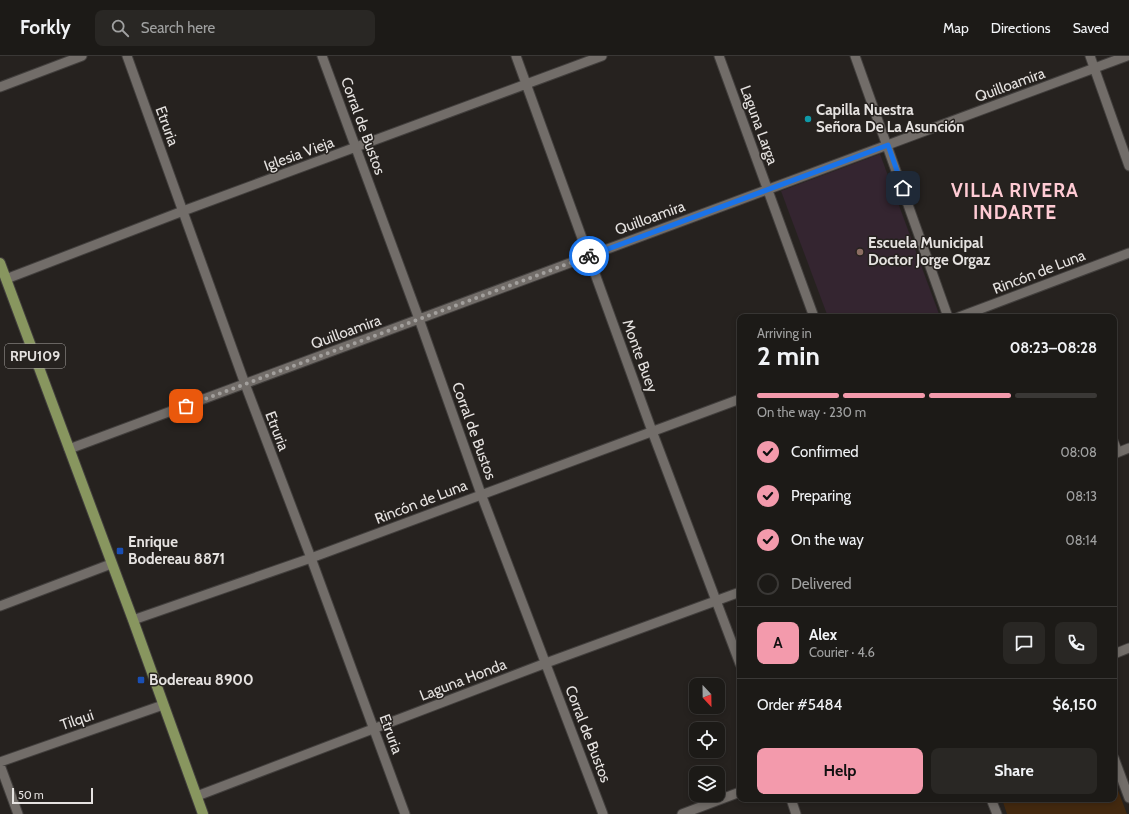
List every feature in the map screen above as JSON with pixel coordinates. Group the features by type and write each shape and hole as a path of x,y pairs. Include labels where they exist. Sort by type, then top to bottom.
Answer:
{"main road":[{"name":"RPU109","path":"0,262 133,620 203,814"}],"street":[{"path":"0,87 82,56"},
{"name":"Etruria","path":"127,56 245,384 405,814"},
{"name":"Corral de Bustos","path":"322,56 419,319 481,494 603,814"},
{"name":"Monte Buey","path":"516,56 652,431 737,656"},
{"name":"Iglesia Vieja","path":"6,279 183,211 602,56"},
{"name":"Laguna Larga","path":"719,56 813,314"},
{"path":"855,56 888,145 947,314"},
{"path":"1090,56 1129,166"},
{"name":"Quilloamira","path":"69,449 1127,56"},
{"name":"Rincón de Luna","path":"967,314 1129,253"},
{"name":"Rincón de Luna","path":"133,620 311,558 737,400"},
{"path":"1117,453 1129,448"},
{"path":"0,606 111,564"},
{"name":"Laguna Honda","path":"197,796 546,663 737,593"},
{"path":"1117,653 1129,648"},
{"name":"Tilqui","path":"0,764 164,705"},
{"path":"0,764 18,814"},
{"path":"1117,766 1129,798"},
{"path":"682,814 737,793"},
{"path":"792,802 796,814"},
{"path":"992,802 996,814"}],"shaded area":[{"name":"Escuela Municipal Doctor Jorge Orgaz","path":"880,154 939,314 827,314 781,191"},
{"path":"1117,788 1127,814 1007,814 1003,802 1117,802"}],"way so far":[{"path":"186,406 589,256"}],"place":[{"name":"Capilla Nuestra Señora De La Asunción","path":"808,119"},
{"name":"Escuela Municipal Doctor Jorge Orgaz","path":"860,252"},
{"name":"Enrique Bodereau 8871","path":"120,551"},
{"name":"Bodereau 8900","path":"141,680"}],"district":[{"name":"VILLA RIVERA INDARTE","path":"1015,201"}],"route":[{"path":"589,256 888,145 903,188"}]}
